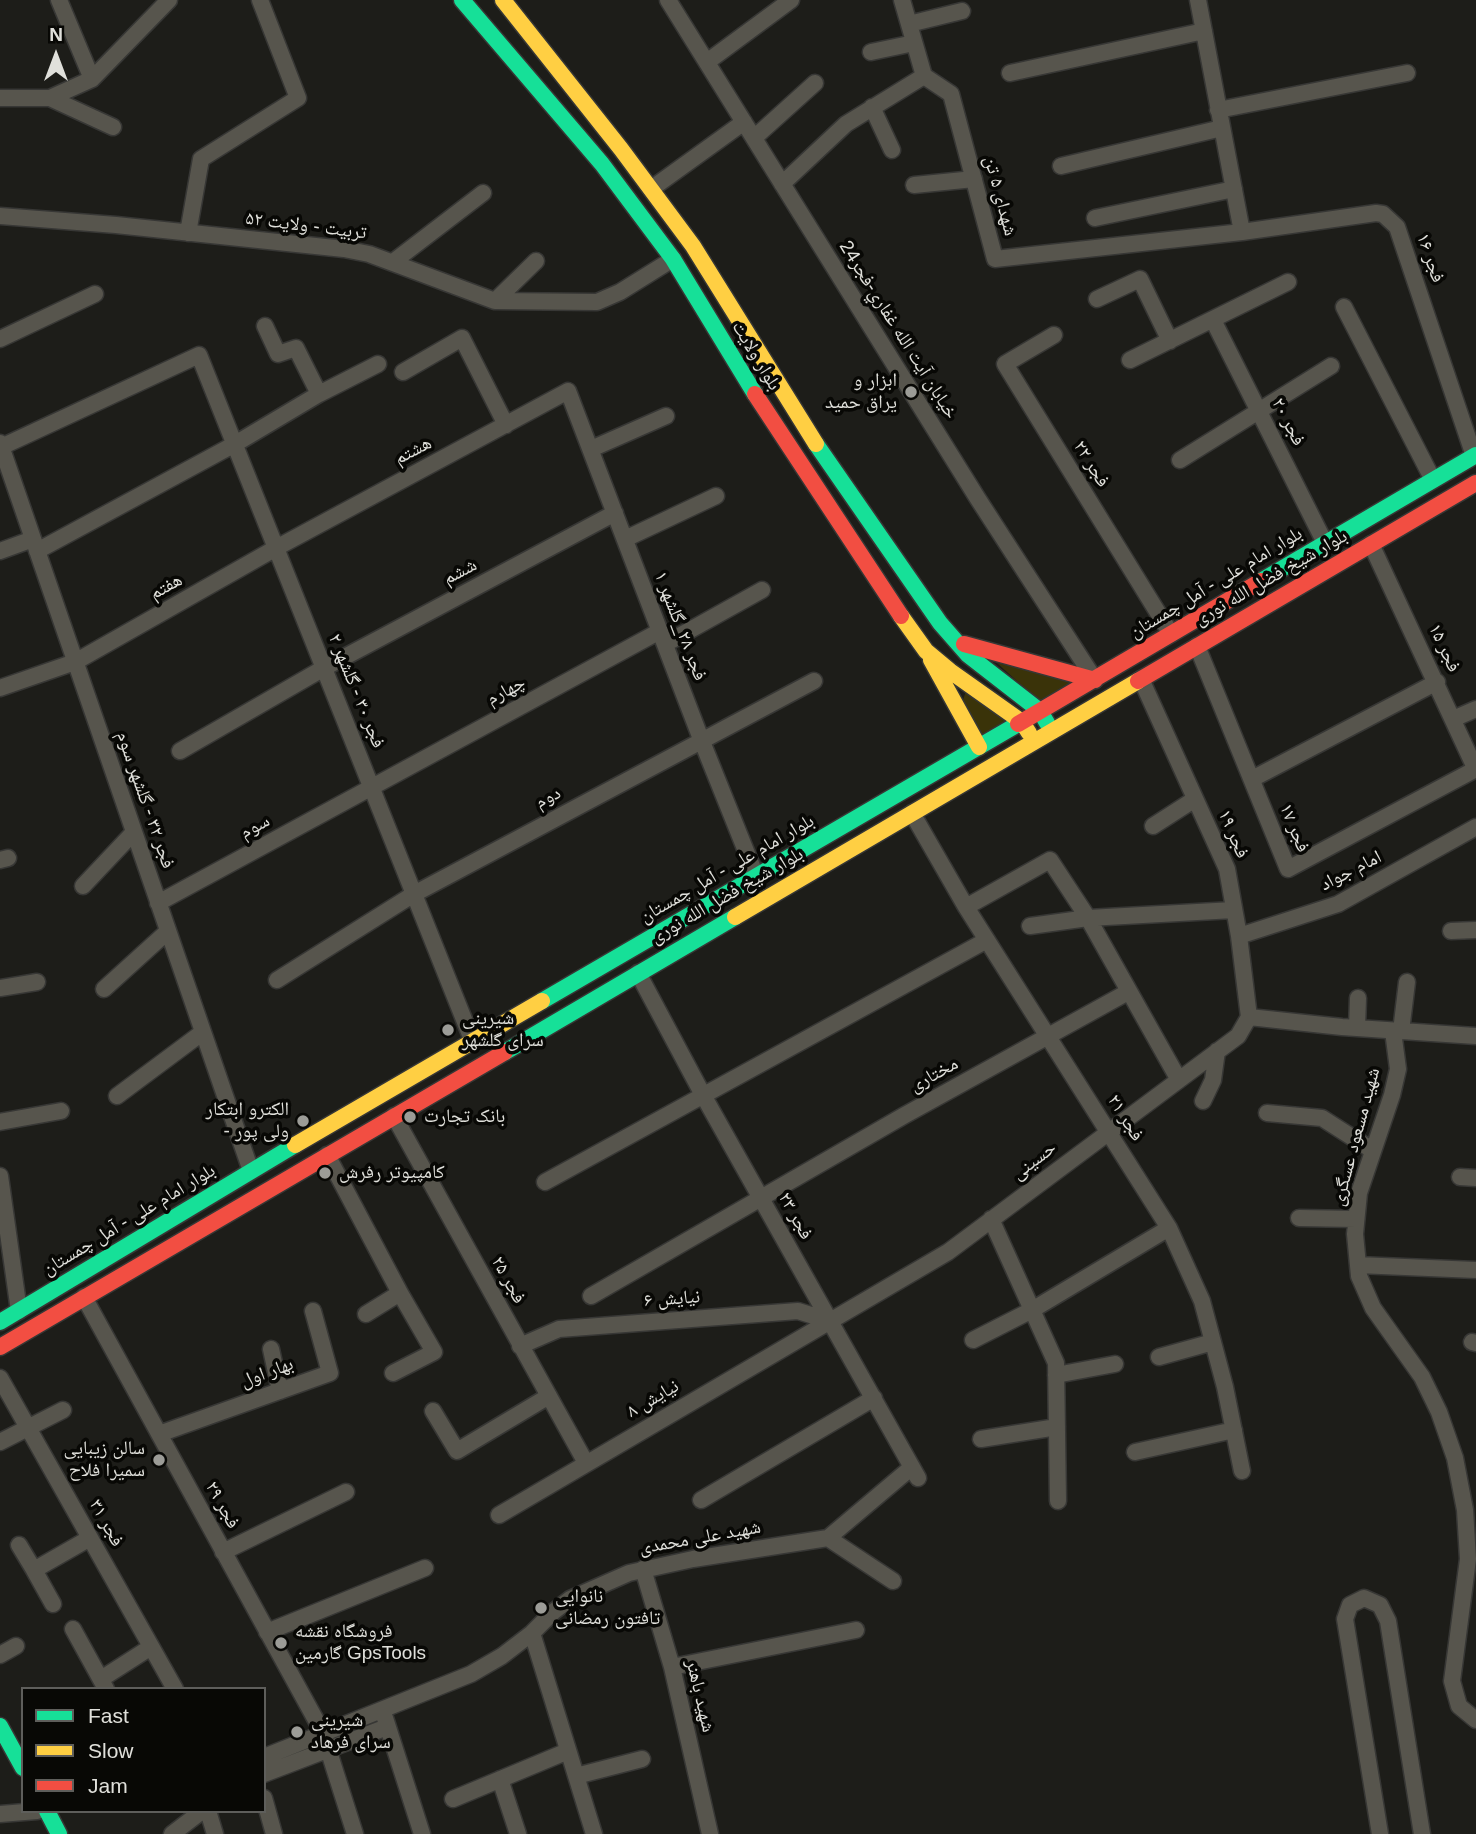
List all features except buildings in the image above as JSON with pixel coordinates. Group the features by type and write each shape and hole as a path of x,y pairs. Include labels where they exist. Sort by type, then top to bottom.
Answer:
{"main road":[{"name":"بلوار ولایت","path":"462,0 601,164 673,259 777,431 926,651 1022,722"},
{"name":"بلوار ولایت","path":"503,0 693,246 798,418 940,623 968,655 1040,711"},
{"name":"بلوار امام علی - آمل چمستان","path":"0,1322 251,1171 1095,680 1475,455"},
{"name":"بلوار شیخ فضل الله نوری","path":"0,1346 1476,483"},
{"path":"956,641 1095,680"},
{"path":"926,651 979,747"},
{"path":"950,671 956,672 966,666 968,655"},
{"path":"1040,711 1052,731"},
{"path":"1022,722 1034,741"},
{"path":"849,822 847,830 853,840 860,843"},
{"path":"803,849 810,853 816,862 814,870"},
{"path":"0,1726 16,1738 21,1759"},
{"path":"48,1813 59,1833"}],"street":[{"path":"60,0 92,79"},
{"path":"0,98 50,98 92,79 169,0"},
{"path":"188,233 201,159 298,98 260,0"},
{"name":"خيابان آيت الله غفاري-فجر24","path":"668,0 978,499 1095,680"},
{"path":"707,62 791,0"},
{"path":"782,184 846,124 924,76 902,0"},
{"path":"1198,0 1242,232"},
{"path":"909,24 962,11"},
{"path":"1010,73 1203,31"},
{"path":"871,52 914,43"},
{"path":"1219,110 1407,73"},
{"name":"شهدای ۵ تن","path":"924,76 951,94 995,258 1242,232"},
{"path":"754,138 815,83"},
{"path":"50,98 113,127"},
{"path":"873,107 892,150"},
{"path":"651,189 744,122"},
{"path":"1061,166 1222,128"},
{"path":"914,185 974,179"},
{"path":"1095,218 1234,189"},
{"path":"394,262 483,193"},
{"name":"فجر ۱۶","path":"1242,232 1376,213 1383,214 1397,227 1475,455"},
{"name":"تربیت - ولایت ۵۲","path":"0,216 344,248 394,262 495,301 597,302 620,292 673,259"},
{"path":"495,301 536,261"},
{"path":"1097,299 1140,279 1170,341"},
{"path":"1130,360 1288,282"},
{"path":"0,340 94,294"},
{"path":"1344,307 1433,480"},
{"name":"فجر ۲۰","path":"1213,320 1325,543"},
{"path":"265,326 278,354 296,348 319,394"},
{"name":"فجر ۲۲","path":"1054,335 1005,364 1171,634"},
{"path":"403,372 462,338 506,425"},
{"name":"فجر ۳۰ - گلشهر ۲","path":"1,445 199,355 473,1041"},
{"path":"0,551 35,545 235,444 319,394 378,364"},
{"path":"1180,460 1331,366"},
{"name":"هشتم","path":"276,548 568,391"},
{"name":"فجر ۲۸_گلشهر ۱","path":"568,391 701,740 756,876"},
{"path":"591,449 666,416"},
{"name":"فجر ۳۲ - گلشهر سوم","path":"1,445 251,1171"},
{"path":"625,539 716,496"},
{"name":"ششم","path":"180,751 324,668 615,513"},
{"name":"فجر ۱۵","path":"1371,544 1476,770"},
{"name":"هفتم","path":"0,688 75,662 276,548"},
{"name":"چهارم","path":"372,787 662,638 762,590"},
{"name":"فجر ۱۷","path":"1198,646 1288,869 1476,770"},
{"name":"فجر ۱۹","path":"1141,679 1227,869 1249,1017"},
{"name":"دوم","path":"277,980 414,894 814,681"},
{"path":"1252,779 1437,682"},
{"path":"1453,719 1476,709"},
{"name":"سوم","path":"158,903 372,787"},
{"path":"1153,826 1195,799"},
{"name":"فجر ۲۱","path":"912,813 966,908 1169,1228 1202,1301 1225,1387 1242,1471"},
{"name":"امام جواد","path":"1239,936 1338,904 1476,827"},
{"path":"83,886 134,832"},
{"path":"966,908 1050,860 1088,918 1178,1080"},
{"path":"1030,926 1088,918 1234,910"},
{"path":"1451,931 1476,930"},
{"path":"104,989 168,931"},
{"path":"545,1182 987,940"},
{"name":"فجر ۲۳","path":"638,973 703,1095 915,1472 828,1538"},
{"path":"0,988 37,982"},
{"name":"شهید مسعود عسگری","path":"1407,982 1397,1031 1398,1069 1359,1193 1354,1234 1359,1276 1373,1308 1428,1389 1455,1458 1465,1510 1469,1607 1451,1681 1459,1706 1476,1720"},
{"name":"مختاری","path":"591,1296 1128,992"},
{"path":"1357,1028 1358,998"},
{"path":"1249,1017 1476,1036"},
{"name":"حسینی","path":"830,1321 948,1252 1238,1035 1249,1017"},
{"path":"117,1096 203,1032"},
{"path":"1203,1101 1213,1080 1217,1051"},
{"path":"0,1122 61,1111"},
{"path":"1267,1113 1322,1118 1373,1150"},
{"name":"فجر ۲۵","path":"394,1116 586,1463"},
{"path":"327,1155 434,1352 393,1373"},
{"path":"0,1176 19,1311"},
{"path":"1299,1218 1356,1219"},
{"path":"991,1219 1056,1363 1058,1501"},
{"path":"973,1340 1032,1310 1169,1228"},
{"path":"1358,1265 1476,1270"},
{"path":"366,1314 400,1293"},
{"name":"فجر ۲۹","path":"84,1297 323,1733 355,1834"},
{"name":"بهار اول","path":"159,1434 330,1373 313,1311"},
{"name":"نیایش ۶","path":"520,1346 559,1329 798,1311 830,1321"},
{"name":"نیایش ۸","path":"499,1515 830,1321"},
{"path":"1159,1357 1213,1342"},
{"path":"271,1349 280,1391"},
{"path":"1056,1375 1115,1364"},
{"name":"فجر ۳۱","path":"0,1378 174,1687"},
{"path":"433,1411 457,1451 549,1396"},
{"path":"701,1500 873,1398"},
{"path":"0,1442 63,1410"},
{"path":"981,1439 1056,1427"},
{"path":"1135,1452 1234,1430"},
{"path":"223,1552 346,1492"},
{"path":"34,1570 90,1538"},
{"path":"828,1538 893,1581"},
{"name":"شهید علی محمدی","path":"266,1755 471,1674 502,1656 570,1599 643,1569 828,1538"},
{"path":"19,1545 53,1604"},
{"path":"267,1632 425,1568"},
{"name":"شهید باهنر","path":"643,1569 672,1667 710,1834"},
{"path":"1380,1834 1345,1619 1350,1605 1364,1598 1380,1605 1388,1620 1422,1834"},
{"path":"72,1629 104,1684 151,1647"},
{"path":"672,1667 856,1630"},
{"path":"532,1633 594,1834"},
{"path":"0,1655 16,1646"},
{"path":"382,1709 422,1834"},
{"path":"266,1773 387,1727"},
{"path":"453,1799 568,1751"},
{"path":"576,1776 642,1759"},
{"path":"500,1779 518,1834"},
{"path":"266,1805 274,1834"},
{"path":"0,1814 21,1812"},
{"path":"172,1834 199,1813"},
{"path":"209,1813 215,1834"}],"shaded area":[{"path":"997,663 1077,681 1040,702"},
{"path":"966,691 1009,721 981,737 963,700"}],"traffic: fast":[{"path":"462,0 602,164 673,259 755,394"},
{"path":"816,444 940,623 968,655 1040,711 1047,723"},
{"path":"1261,581 1476,455"},
{"path":"542,1001 1018,724"},
{"path":"505,1052 735,917"},
{"path":"0,1322 295,1145"},
{"path":"0,1726 21,1764"},
{"path":"48,1813 59,1834"}],"traffic: slow":[{"path":"503,0 621,149 693,246 816,444"},
{"path":"901,616 926,651 1022,722 1029,733"},
{"path":"931,660 979,747"},
{"path":"735,917 1138,681"},
{"path":"295,1145 542,1001"}],"traffic: jam":[{"path":"755,394 901,616"},
{"path":"1138,681 1476,483"},
{"path":"1018,724 1261,581"},
{"path":"964,644 1095,680"},
{"path":"0,1347 505,1052"}],"place":[{"name":"ابزار و یراق حمید","path":"911,392"},
{"name":"شیرینی سرای گلشهر","path":"448,1030"},
{"name":"بانک تجارت","path":"410,1117"},
{"name":"الکترو ابتکار - ولی پور","path":"303,1121"},
{"name":"کامپیوتر رفرش","path":"325,1173"},
{"name":"سالن زیبایی سمیرا فلاح","path":"159,1460"},
{"name":"نانوایی تافتون رمضانی","path":"541,1608"},
{"name":"فروشگاه نقشه گارمین GpsTools","path":"281,1643"},
{"name":"شیرینی سرای فرهاد","path":"297,1732"}]}
